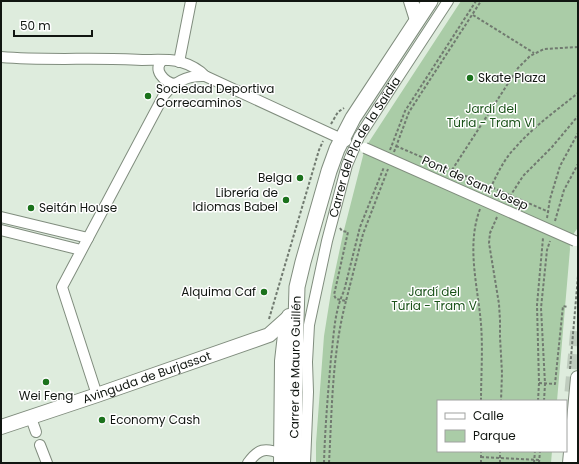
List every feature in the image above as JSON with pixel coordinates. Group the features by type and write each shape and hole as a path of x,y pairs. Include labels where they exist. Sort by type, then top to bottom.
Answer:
{"main road":[{"path":"411,1 417,20"},
{"name":"Carrer del Pla de la Saïdia","path":"297,296 299,278 310,236 329,171 341,139 353,118 430,1"},
{"name":"Carrer de Mauro Guillén","path":"281,458 282,361 288,318 297,296"},
{"name":"Carrer de Mauro Guillén","path":"294,463 297,296"},
{"name":"Avinguda de Burjassot","path":"1,427 31,418 269,335 288,318"},
{"path":"570,463 574,375"}],"street":[{"path":"97,395 62,287 164,95 179,82 187,71 182,63 191,1"},
{"name":"Carrer del Pla de la Saïdia","path":"312,307 328,234 347,165 358,139 448,1"},
{"path":"1,57 163,60 182,63 199,70 204,76"},
{"path":"163,60 160,62 158,67 159,72 166,81 179,82 195,75 204,76 341,139 351,142 358,139"},
{"name":"Pont de Sant Josep","path":"365,148 576,243"},
{"path":"1,217 88,238"},
{"path":"1,230 81,250"},
{"name":"Carrer de Mauro Guillén","path":"305,463 308,392 307,361 309,325 312,307"},
{"path":"31,418 36,432"},
{"path":"40,445 47,463"},
{"path":"248,463 257,452 265,449 274,450 281,458"}],"path":[{"path":"388,155 405,111 476,1"},
{"path":"481,1 409,112 396,146 548,212"},
{"path":"473,14 534,54"},
{"path":"452,170 518,68 530,56 544,49 578,47"},
{"path":"485,199 503,164 515,148 544,120 578,93"},
{"path":"504,207 526,173 552,147 578,116"},
{"path":"332,122 336,124"},
{"path":"547,219 550,199 560,166 578,133"},
{"path":"268,323 319,150 324,138"},
{"path":"324,463 326,404 335,320 360,227 386,163"},
{"path":"554,226 564,190 578,164"},
{"path":"329,463 332,398 340,325 364,234 387,172"},
{"path":"481,400 481,326 473,250 474,233 482,205"},
{"path":"500,212 490,232 489,243 499,304 502,373 501,400"},
{"path":"342,231 348,232 334,295 336,299 346,302"},
{"path":"538,400 537,305 544,233"},
{"path":"544,400 545,384 541,308 547,250 550,239"},
{"path":"574,375 578,276"},
{"path":"539,383 555,384 563,306 568,307"},
{"path":"481,452 481,463"},
{"path":"500,452 500,463"},
{"path":"481,457 539,462 540,452"}],"green space":[{"name":"Jardí del Túria - Tram V","path":"461,1 578,1 578,228 570,243 557,400 437,400 437,452 552,452 551,463 316,463 316,443 324,336 332,286 343,234 365,148"}],"tunnel":[{"path":"572,392 578,328"}],"place":[{"name":"Skate Plaza","path":"470,78"},
{"name":"Sociedad Deportiva Correcaminos","path":"148,96"},
{"name":"Belga","path":"300,178"},
{"name":"Librería de Idiomas Babel","path":"286,200"},
{"name":"Seitán House","path":"31,208"},
{"name":"Alquima Caf","path":"264,292"},
{"name":"Wei Feng","path":"46,382"},
{"name":"Economy Cash","path":"102,420"}],"park label":[{"name":"Jardí del Túria - Tram VI","path":"491,116"}]}
